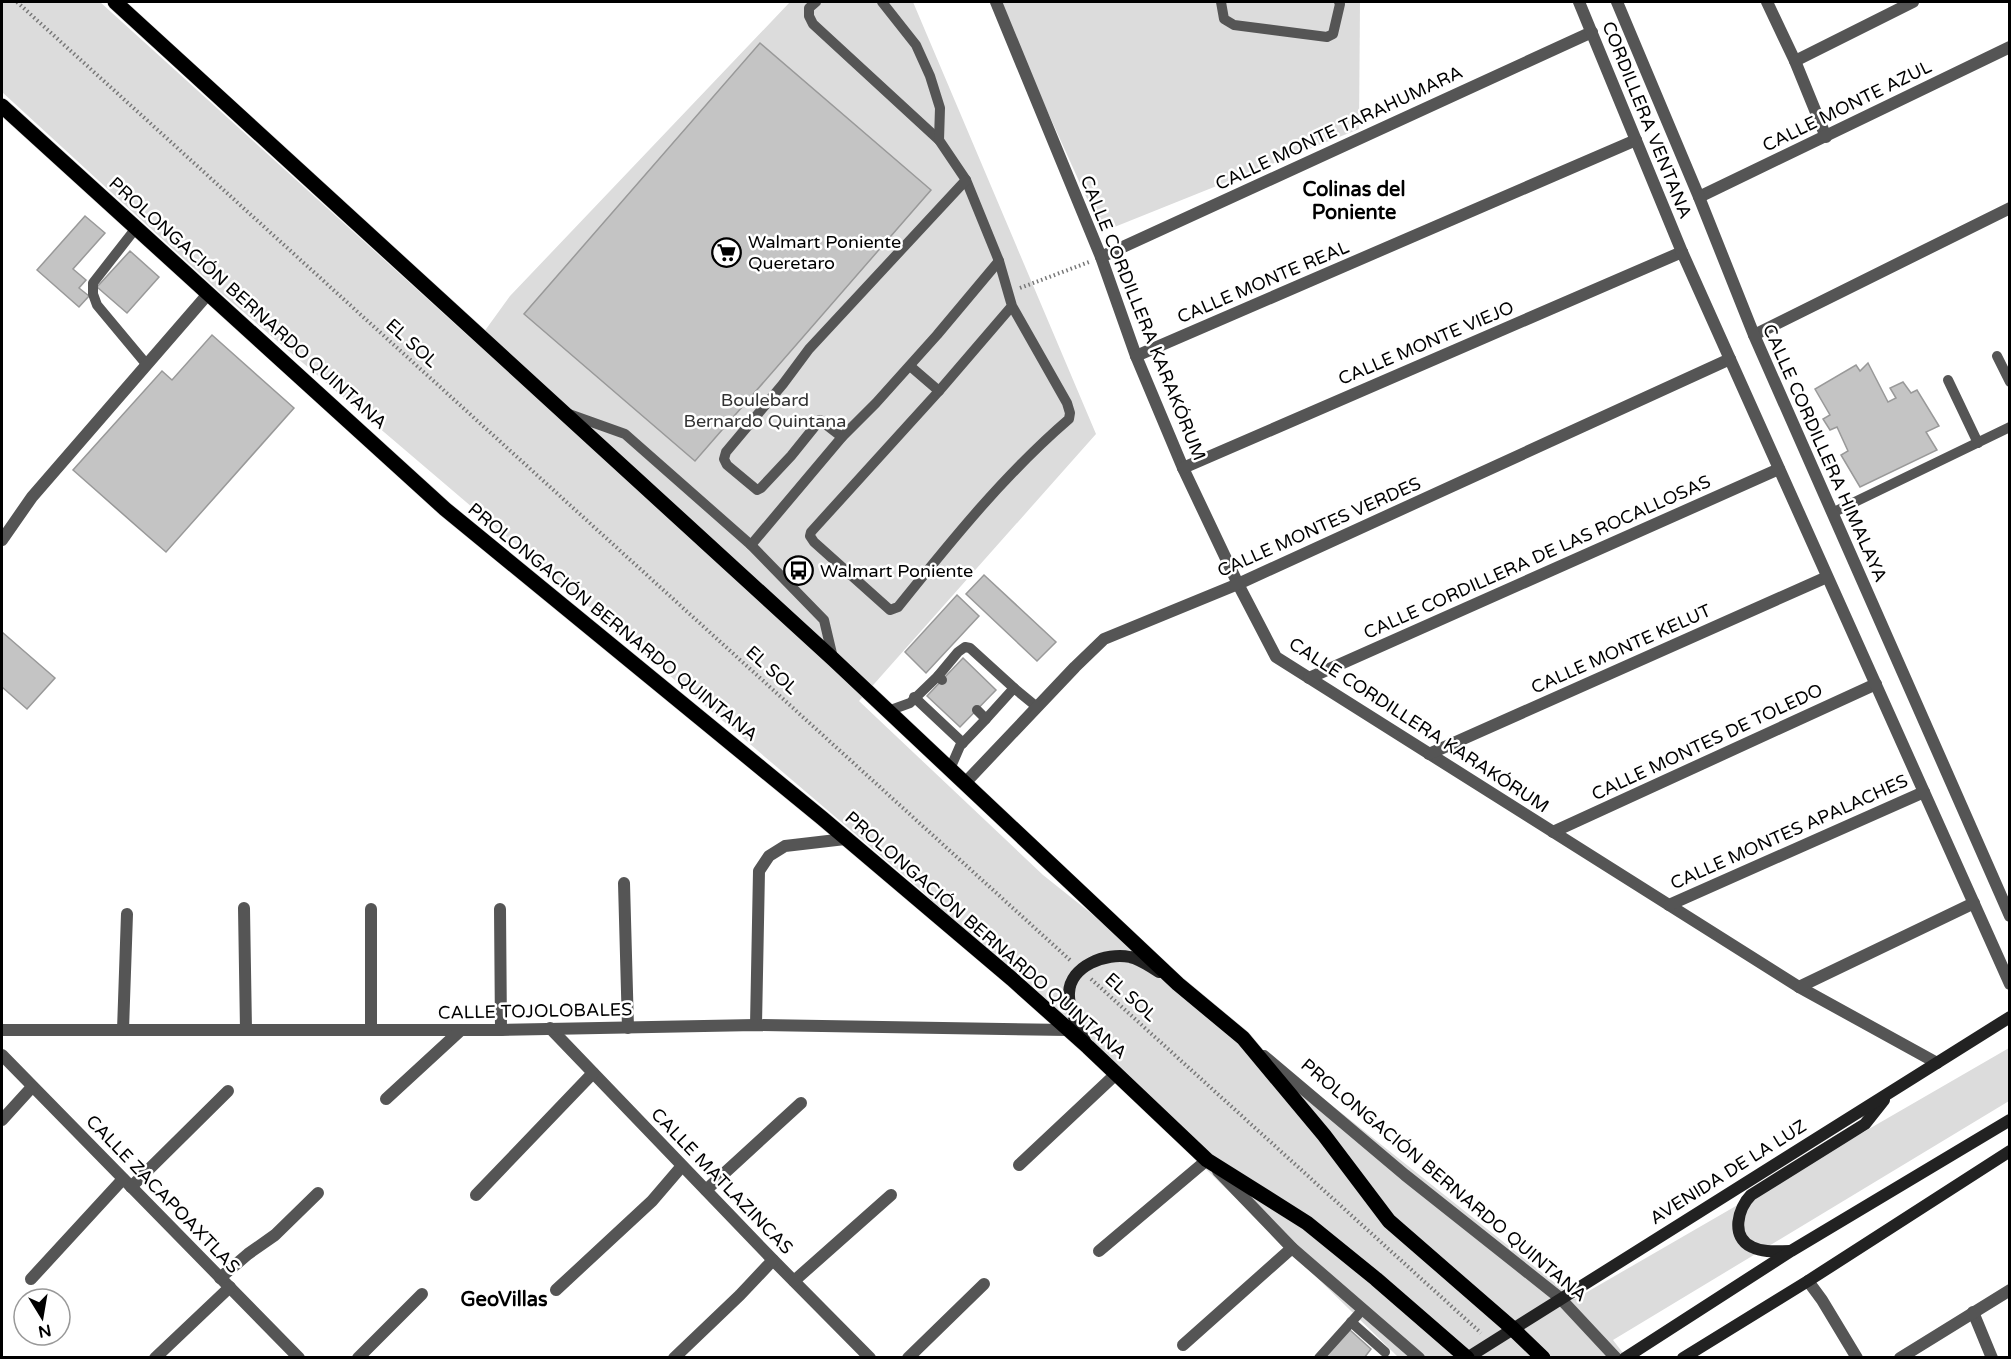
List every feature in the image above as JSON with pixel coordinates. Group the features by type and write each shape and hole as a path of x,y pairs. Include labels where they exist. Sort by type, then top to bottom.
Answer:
{"main road":[{"name":"PROLONGACIÓN BERNARDO QUINTANA","path":"115,2 833,659 1178,984 1243,1038 1324,1135 1389,1221 1512,1328 1543,1358"},
{"name":"PROLONGACIÓN BERNARDO QUINTANA","path":"2,106 445,509 822,818 1012,979 1088,1047 1207,1160 1308,1223 1467,1357"},
{"path":"1088,1047 1070,1001 1071,985 1080,969 1109,956 1127,956 1137,959 1178,984"},
{"name":"AVENIDA DE LA LUZ","path":"1467,1357 2010,1017"},
{"path":"1791,1251 1759,1250 1743,1240 1738,1224 1739,1212 1743,1203 1751,1195 1865,1124 1893,1090"},
{"path":"1625,1358 1791,1251 2010,1120"},
{"path":"1683,1358 2010,1151"}],"street":[{"name":"CALLE CORDILLERA KARAKÓRUM","path":"996,2 1101,257 1136,356 1183,468 1238,584 1276,657 1799,987 1936,1063"},
{"name":"CORDILLERA VENTANA","path":"1579,2 1682,252"},
{"name":"CALLE CORDILLERA HIMALAYA","path":"1617,2 1754,335 2010,916"},
{"path":"1767,2 1795,61 1826,137"},
{"path":"1795,61 1913,2"},
{"name":"CALLE MONTE TARAHUMARA","path":"1101,257 1592,32"},
{"name":"CALLE MONTE AZUL","path":"1699,197 2010,47"},
{"name":"CALLE MONTE REAL","path":"1136,356 1636,140"},
{"path":"1754,335 2010,208"},
{"path":"1682,252 2010,984"},
{"name":"CALLE MONTE VIEJO","path":"1183,468 1682,252"},
{"path":"2,540 32,497 208,294"},
{"name":"CALLE MONTES VERDES","path":"965,783 1104,639 1238,584 1730,359"},
{"name":"CALLE CORDILLERA DE LAS ROCALLOSAS","path":"1309,678 1779,469"},
{"name":"CALLE MONTE KELUT","path":"1429,754 1827,577"},
{"name":"CALLE MONTES DE TOLEDO","path":"1553,832 1876,684"},
{"name":"CALLE MONTES APALACHES","path":"1670,905 1924,792"},
{"path":"756,1025 759,871 769,856 785,846 845,839"},
{"path":"624,883 628,1028"},
{"path":"1799,987 1974,903"},
{"path":"244,908 246,1030"},
{"path":"371,909 371,1030"},
{"path":"500,909 501,1030"},
{"path":"123,1030 127,914"},
{"name":"CALLE TOJOLOBALES","path":"2,1030 501,1030 756,1025 1068,1030"},
{"name":"CALLE MATLAZINCAS","path":"550,1028 865,1356"},
{"path":"386,1099 460,1030"},
{"name":"PROLONGACIÓN BERNARDO QUINTANA","path":"1243,1038 1405,1176 1560,1298 1616,1358"},
{"name":"CALLE ZACAPOAXTLAS","path":"2,1055 298,1358"},
{"path":"476,1195 593,1073"},
{"path":"1019,1165 1116,1074"},
{"path":"2,1120 32,1087"},
{"path":"31,1279 127,1183 228,1091"},
{"path":"706,1190 801,1103"},
{"path":"1099,1251 1207,1160"},
{"name":"PROLONGACIÓN BERNARDO QUINTANA","path":"1207,1160 1292,1248 1419,1358"},
{"path":"556,1290 652,1201 682,1166"},
{"path":"220,1278 284,1227 318,1193"},
{"path":"794,1281 891,1195"},
{"path":"1183,1346 1292,1248"},
{"path":"674,1358 773,1260"},
{"path":"1808,1281 1857,1358"},
{"path":"908,1358 984,1284"},
{"path":"155,1358 230,1287"},
{"path":"1900,1358 2010,1290"},
{"path":"358,1358 422,1294"},
{"path":"1973,1312 1992,1358"}],"lane":[{"path":"816,2 808,12 813,24 939,140 966,180 999,261 1012,306 1067,403 1070,413 1069,419 1021,464 926,571 898,607 892,610 884,606 814,542 810,536 811,531 939,391 1012,306"},
{"path":"882,2 916,45 930,76 940,108 939,140"},
{"path":"1221,2 1224,19 1234,25 1327,37 1333,34 1340,2"},
{"path":"842,437 820,420 791,456 757,490 727,465 724,459 726,452 809,349 966,180"},
{"path":"136,228 93,283 93,294 97,305 147,364"},
{"path":"751,545 842,437 910,366 999,261"},
{"path":"1997,356 2010,382"},
{"path":"910,366 939,391"},
{"path":"1948,380 1978,442"},
{"path":"563,412 625,434 751,545 824,620 833,659"},
{"path":"1832,513 2010,428"},
{"path":"888,711 910,703 940,678 958,652 965,647 970,648 1037,707"},
{"path":"950,769 963,743 1014,688"},
{"path":"915,697 963,743"},
{"path":"977,710 986,719"},
{"path":"1319,1358 1363,1309"},
{"path":"1351,1322 1384,1355 1390,1333"}],"path":[{"name":"EL SOL","path":"17,2 1491,1342"},
{"path":"1008,292 1101,257"}],"green space":[{"name":"Boulebard Bernardo Quintana","path":"2,2 100,2 476,343 510,296 790,2 913,2 1096,434 859,701 1043,875 1575,1299 2009,1048 2009,1101 1613,1340 1626,1357 1398,1357 921,890 221,293 2,92"},
{"path":"998,2 1360,2 1359,129 1102,232"}],"building":[{"name":"Walmart Poniente Queretaro","path":"760,43 931,190 695,461 524,314"},
{"path":"85,216 105,233 73,269 86,280 79,288 89,296 79,307 37,270"},
{"path":"130,251 159,277 127,313 97,287"},
{"path":"212,335 294,408 166,552 73,470 162,371 172,380"},
{"path":"1868,363 1888,402 1896,398 1890,388 1903,382 1911,393 1917,390 1939,426 1926,432 1937,450 1860,487 1841,455 1848,451 1837,427 1830,430 1823,419 1830,415 1815,389 1856,365 1860,371"},
{"path":"984,575 1056,642 1037,661 966,594"},
{"path":"957,595 979,616 926,673 905,652"},
{"path":"2,632 55,678 27,709 2,687"},
{"path":"963,658 996,690 960,727 927,696"},
{"path":"1350,1330 1371,1349 1364,1358 1324,1358"}],"place":[{"name":"Walmart Poniente Queretaro","path":"727,252"},
{"name":"Walmart Poniente","path":"799,571"}],"district":[{"name":"Colinas del Poniente","path":"1354,200"},
{"name":"GeoVillas","path":"504,1299"}]}
